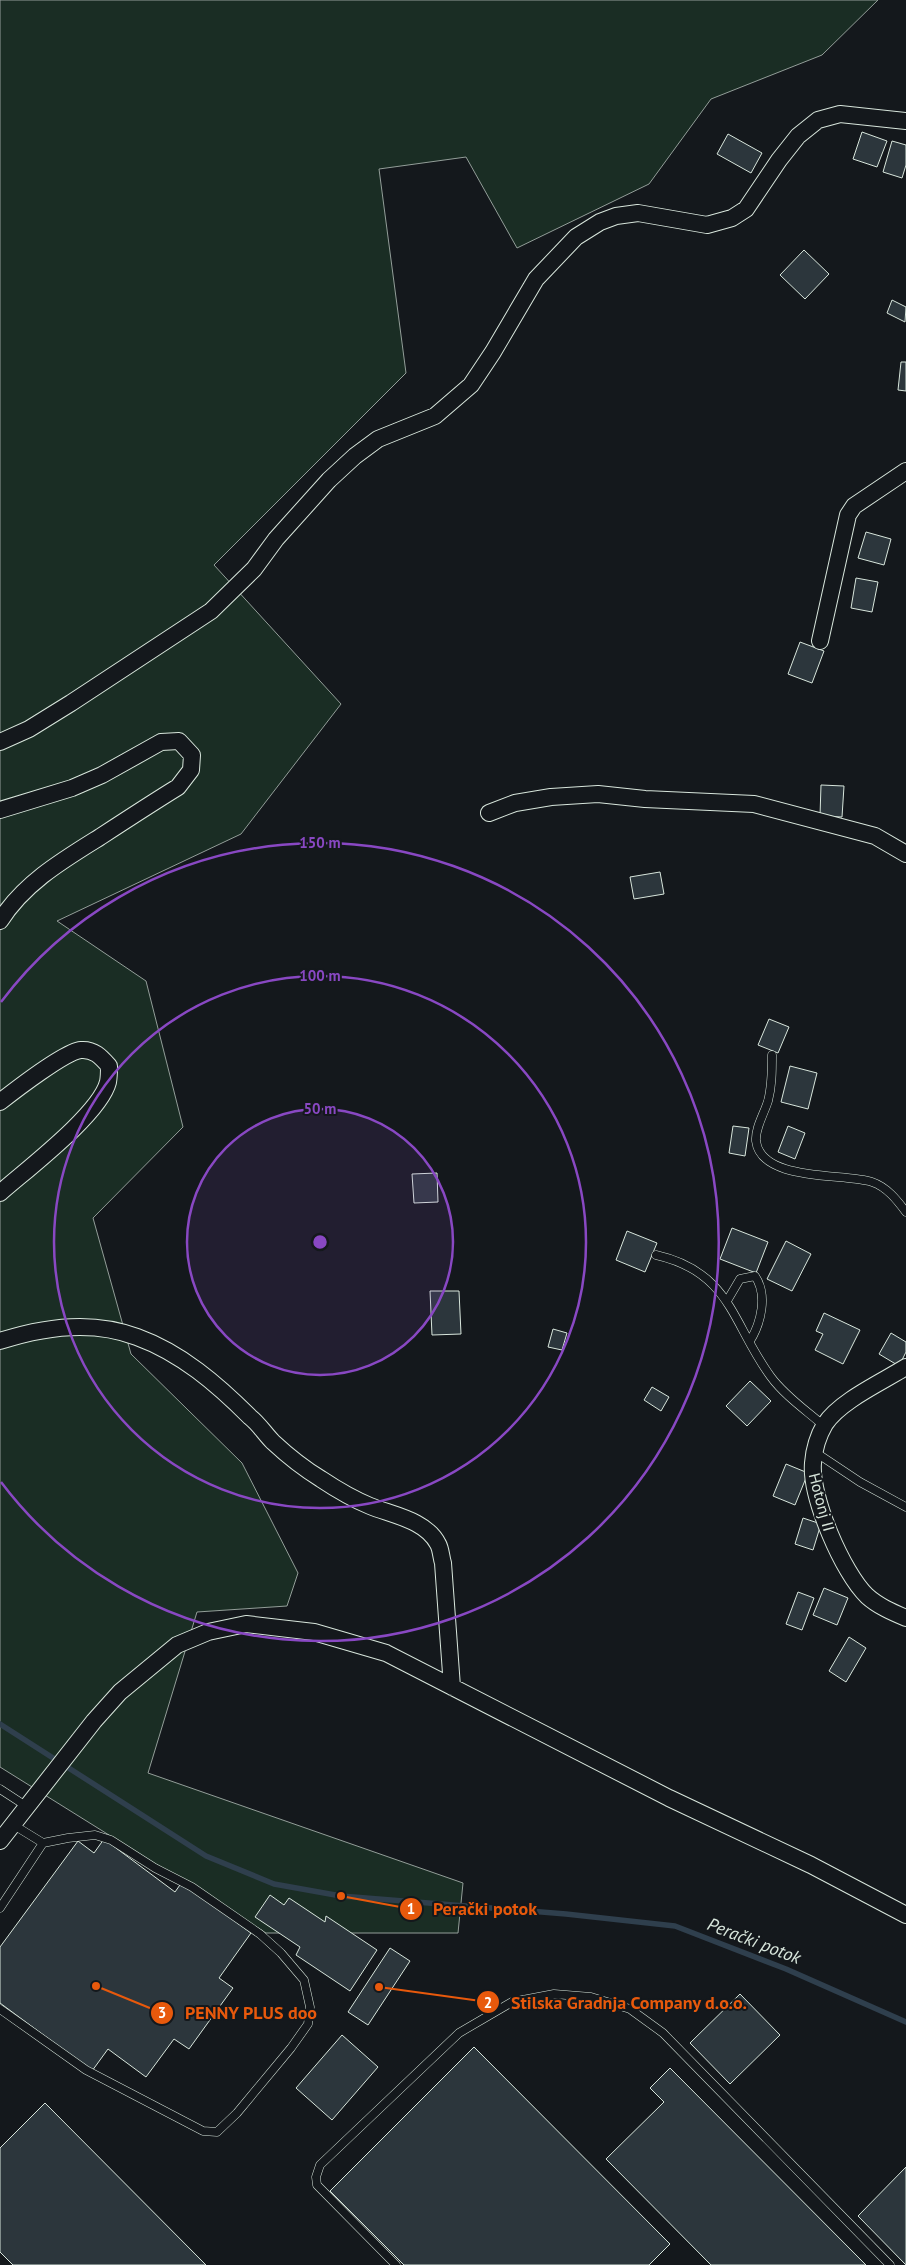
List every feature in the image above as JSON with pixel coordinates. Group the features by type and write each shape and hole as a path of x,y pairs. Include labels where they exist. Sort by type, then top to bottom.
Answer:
{"street":[{"path":"0,742 28,729 71,703 211,611 254,569 276,539 322,487 355,456 378,439 435,416 471,385 493,352 536,279 576,236 600,222 616,216 638,213 707,225 732,218 746,209 798,136 818,120 840,114 906,121"},
{"path":"820,641 848,515 854,506 906,471"},
{"path":"0,810 72,788 102,775 161,742 179,741 192,755 191,770 178,787 61,861 37,879 19,897 0,921"},
{"path":"489,814 515,803 551,797 598,794 645,799 754,804 875,836 906,854"},
{"path":"0,1102 54,1063 80,1050 98,1053 109,1066 108,1082 96,1104 68,1133 0,1193"},
{"path":"0,1341 35,1331 66,1327 89,1327 116,1330 162,1348 200,1372 229,1396 272,1441 300,1466 341,1492 370,1506 403,1517 426,1530 438,1544 443,1562 452,1687"},
{"name":"Hotonj II","path":"906,1367 844,1406 824,1426 817,1441 813,1465 814,1481 834,1545 851,1577 867,1596 884,1609 906,1618"},
{"path":"0,1841 30,1800 120,1692 177,1645 208,1632 246,1624 314,1632 386,1653 670,1798 811,1865 906,1916"}],"lane":[{"path":"772,1055 772,1081 768,1101 758,1128 756,1142 761,1154 772,1164 790,1170 871,1182 885,1188 906,1212"},
{"path":"656,1256 673,1259 695,1269 712,1282 727,1301 772,1379 824,1426"},
{"path":"727,1301 740,1279 755,1276 761,1284 761,1311 756,1330 750,1341"},
{"path":"815,1452 860,1482 906,1507"},
{"path":"0,1788 30,1800"},
{"path":"0,2009 86,2070 203,2131 217,2132 249,2099 291,2048 308,2024 310,2007 304,1980 281,1953 260,1934 192,1887 155,1868 111,1840 95,1835 43,1843 12,1824"},
{"path":"0,1908 43,1843"},
{"path":"396,2265 317,2186 316,2177 320,2165 459,2033 512,2002 554,1994 591,1997 630,2009 663,2033 890,2265"}],"green space":[{"path":"0,0 878,0 822,55 711,99 649,184 517,248 466,157 379,169 406,373 214,565 341,704 241,834 57,921 146,981 183,1127 93,1218 131,1354 242,1463 298,1573 287,1606 197,1612 148,1773 463,1883 458,1933 266,1933 0,1767"}],"building":[{"path":"862,132 887,141 877,167 853,159"},
{"path":"728,134 762,153 751,173 717,154"},
{"path":"892,141 906,145 906,165 902,178 883,172"},
{"path":"804,250 829,274 805,299 780,275"},
{"path":"892,300 906,307 905,322 887,313"},
{"path":"901,362 906,362 906,391 898,390"},
{"path":"866,532 891,539 884,565 858,558"},
{"path":"856,578 878,582 872,612 851,608"},
{"path":"800,642 824,651 812,683 788,674"},
{"path":"821,785 844,786 842,817 820,816"},
{"path":"660,872 664,894 634,899 630,877"},
{"path":"769,1019 789,1027 778,1053 758,1045"},
{"path":"790,1066 817,1073 808,1109 781,1102"},
{"path":"733,1126 749,1128 745,1156 729,1153"},
{"path":"788,1126 805,1133 795,1159 778,1152"},
{"path":"437,1173 438,1202 414,1203 412,1174"},
{"path":"732,1228 768,1242 756,1273 720,1259"},
{"path":"627,1231 657,1243 645,1272 616,1260"},
{"path":"786,1241 811,1254 792,1291 767,1279"},
{"path":"430,1291 459,1291 461,1334 432,1335"},
{"path":"824,1313 860,1330 843,1364 815,1350 823,1334 816,1331"},
{"path":"553,1329 567,1333 562,1350 548,1347"},
{"path":"891,1333 906,1342 906,1352 899,1366 879,1354"},
{"path":"750,1381 771,1401 747,1426 726,1406"},
{"path":"652,1387 669,1397 661,1411 644,1400"},
{"path":"786,1464 808,1473 795,1505 773,1496"},
{"path":"803,1518 821,1524 813,1550 795,1544"},
{"path":"824,1588 848,1598 837,1625 813,1615"},
{"path":"798,1592 814,1598 802,1630 786,1624"},
{"path":"849,1637 866,1648 846,1682 829,1671"},
{"path":"104,1839 175,1892 182,1882 251,1933 219,1978 233,1988 189,2049 174,2039 146,2077 108,2049 92,2071 0,2003 0,1947 78,1841 94,1853"},
{"path":"270,1895 284,1905 289,1898 325,1922 326,1916 377,1950 350,1991 296,1955 300,1947 255,1917"},
{"path":"390,1948 410,1961 368,2025 348,2012"},
{"path":"740,1994 780,2035 730,2084 690,2043"},
{"path":"342,2035 378,2067 332,2120 296,2088"},
{"path":"474,2047 670,2244 649,2265 404,2265 330,2191"},
{"path":"670,2068 866,2265 711,2265 606,2159 664,2102 650,2088"},
{"path":"45,2103 206,2265 13,2265 0,2252 0,2148"},
{"path":"906,2167 906,2265 858,2216"}],"waterway":[{"name":"Perački potok","path":"0,1724 206,1856 274,1884 341,1896 566,1914 675,1926 786,1969 906,2022"}],"place":[{"name":"Perački potok","path":"341,1896"},
{"name":"PENNY PLUS doo","path":"96,1986"},
{"name":"Stilska Gradnja Company d.o.o.","path":"379,1987"}]}
